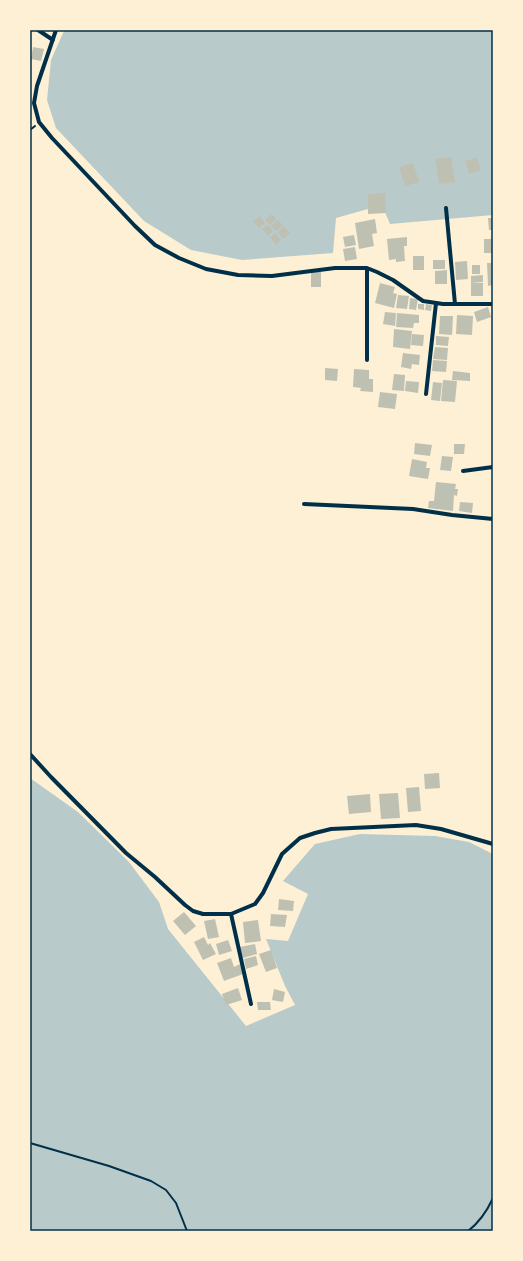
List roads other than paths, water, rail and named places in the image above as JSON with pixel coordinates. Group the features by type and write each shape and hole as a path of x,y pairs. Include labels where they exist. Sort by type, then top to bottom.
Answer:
{"street":[{"path":"38,30 53,40"},
{"path":"56,30 34,103 39,122 52,138 135,226 155,245 179,258 206,269 238,276 272,276 335,268 366,268 394,280 423,301 454,304 493,304"},
{"path":"446,208 454,304"},
{"path":"366,268 367,360"},
{"path":"426,394 436,303"},
{"path":"463,472 493,467"},
{"path":"304,504 413,509 493,519"},
{"path":"30,754 126,853 155,877 184,905 193,911 203,914 231,914 255,904 263,894 282,854 300,838 315,833 338,829 416,825 441,829 493,844"},
{"path":"231,914 251,1004"}]}
